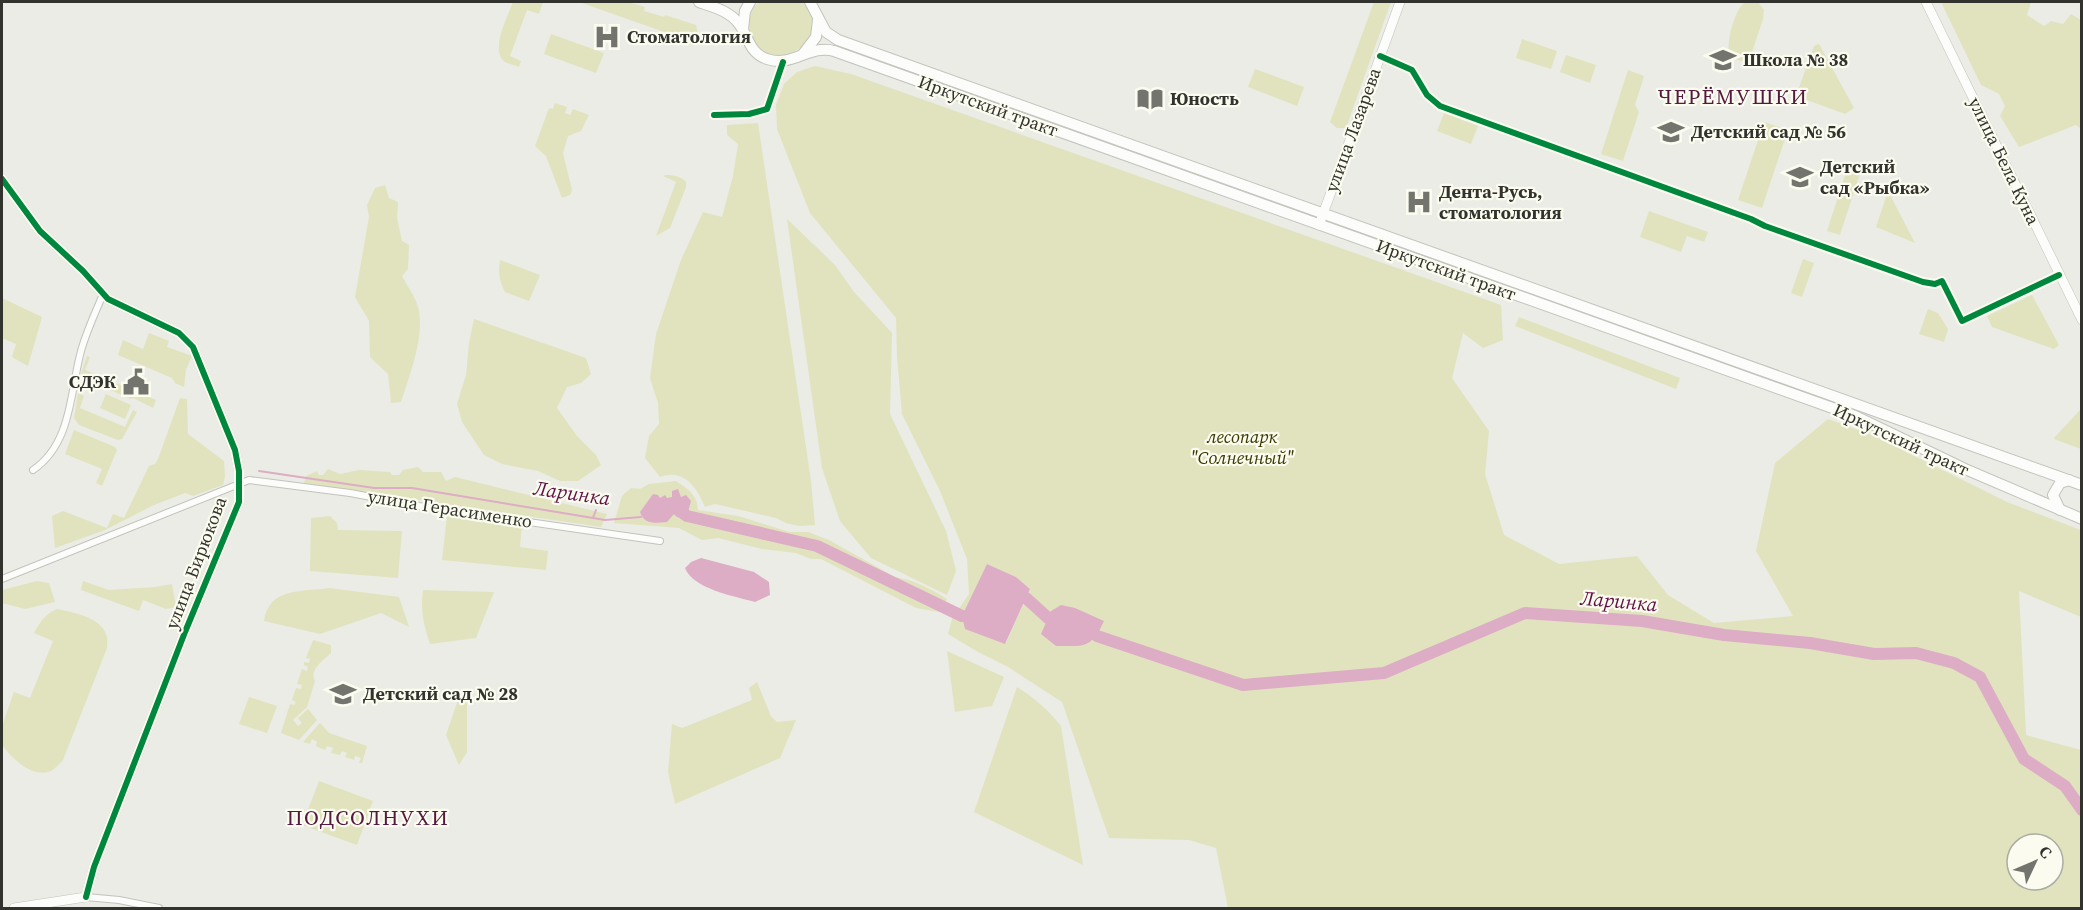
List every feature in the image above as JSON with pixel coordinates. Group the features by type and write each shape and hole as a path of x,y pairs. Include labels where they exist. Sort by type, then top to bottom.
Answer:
{"main road":[{"path":"699,2 722,10 734,18 740,24 754,52 763,58 783,62"},
{"path":"744,34 743,18 750,2"},
{"name":"Иркутский тракт","path":"810,2 826,32 838,40 2082,485"},
{"path":"802,55 816,37 818,20"},
{"name":"Иркутский тракт","path":"783,62 820,50 829,50 1855,416 1965,469 2082,519"},
{"path":"2060,510 2053,495 2060,483 2068,480"}],"street":[{"name":"улица Лазарева","path":"1319,225 1400,2"},
{"name":"улица Бела Куна","path":"1926,2 2082,320"},
{"path":"1380,56 1412,70 1427,95 1440,106 1903,276 1935,284 1942,281 1962,321 2059,275"},
{"path":"714,115 749,114 767,109 783,62"},
{"name":"улица Бирюкова","path":"2,179 40,231 83,270 103,294 114,303 179,333 193,347 235,450 240,484 239,502 185,632 94,867 86,897"},
{"path":"33,470 47,459 66,423 81,352 103,294"},
{"name":"улица Герасименко","path":"240,484 249,480 318,489 660,541"},
{"name":"улица Бирюкова","path":"2,579 240,484"},
{"path":"14,909 86,897 119,900 159,909"}],"green space":[{"path":"513,2 543,2 539,14 527,10 510,56 521,61 519,67 505,62 499,50 501,33"},
{"path":"579,2 628,2 645,7 644,11 696,25 698,34 694,46 687,44 684,39"},
{"path":"759,2 802,2 811,17 812,31 806,42 795,51 782,55 769,54 757,46 750,31 749,19"},
{"path":"1374,2 1391,2 1346,128 1337,128 1330,122"},
{"path":"1745,2 1758,2 1764,10 1752,52 1749,57 1741,61 1730,57 1729,44 1737,12"},
{"path":"1941,2 2031,2 2027,15 2044,26 2051,21 2063,24 2071,14 2081,20 2081,129 2076,125 2019,147 2000,116 2005,106 1999,94 1981,85"},
{"path":"551,34 604,53 596,73 544,54"},
{"path":"1522,39 1557,51 1551,69 1516,58"},
{"path":"1819,44 1854,108 1845,114 1796,96 1814,46"},
{"path":"1566,55 1596,65 1590,83 1560,72"},
{"name":"лесопарк \"Солнечный\"","path":"815,66 851,74 1501,305 1503,340 1483,348 1463,333 1452,378 1489,431 1485,474 1504,535 1559,564 1637,556 1668,595 1714,623 1793,616 1756,551 1775,463 1828,419 1872,435 2007,502 2081,530 2081,617 2019,591 2026,735 2081,750 2081,908 1228,908 1216,848 1189,840 1109,838 1062,702 1008,667 948,634 952,619 969,594 967,559 940,491 902,414 896,318 810,213 777,129 776,105 784,84 797,72","holes":["987,564 1016,577 1030,589 1006,643"]},
{"path":"1255,69 1304,87 1297,106 1248,87"},
{"path":"1628,70 1644,76 1635,105 1639,112 1623,161 1601,154"},
{"path":"555,103 567,107 565,113 570,115 573,109 589,115 581,131 568,136 563,153 572,190 570,195 562,198 546,156 535,146 549,108 553,109"},
{"path":"1444,113 1478,126 1471,144 1437,131"},
{"path":"1764,122 1788,130 1762,208 1738,200"},
{"path":"758,123 811,481 815,525 799,526 776,518 715,504 705,507 698,493 688,481 676,475 660,477 645,458 649,436 659,424 658,403 650,378 656,334 681,260 703,212 722,217 733,176 738,144 727,135 727,125"},
{"path":"1849,163 1862,167 1840,235 1827,231"},
{"path":"663,176 682,178 686,182 686,187 670,228 656,236 676,182"},
{"path":"385,185 389,198 398,202 397,218 402,241 409,245 408,269 402,276 416,301 420,325 413,365 401,402 391,403 388,374 370,357 369,321 355,297 369,217 367,205 375,188"},
{"path":"1888,191 1915,243 1876,227"},
{"path":"1649,211 1708,232 1704,242 1687,236 1681,252 1640,237"},
{"path":"787,219 835,265 854,292 892,333 890,414 946,531 956,571 947,595 871,558 840,521 822,468"},
{"path":"1803,259 1814,263 1802,297 1791,293"},
{"path":"500,260 540,275 529,301 505,292 501,284"},
{"path":"2032,295 2059,345 2054,349 1992,327 1987,316"},
{"path":"2,298 42,317 28,366 12,357 16,344 2,338"},
{"path":"1928,309 1938,313 1948,329 1944,342 1919,334"},
{"path":"1519,317 1680,378 1676,389 1515,326"},
{"path":"474,319 586,358 591,374 581,383 567,387 557,408 577,436 596,455 601,465 578,481 560,481 538,471 502,464 484,455 462,422 457,404 466,375"},
{"path":"149,333 169,341 167,347 192,356 186,370 184,387 175,383 172,378 118,355 123,340 143,349"},
{"path":"87,356 90,357 85,370 156,400 153,408 80,377"},
{"path":"78,393 84,396 80,408 125,427 133,410 137,412 122,439 118,440 79,425 74,418"},
{"path":"106,394 131,405 125,419 100,408"},
{"path":"180,398 187,399 188,434 224,461 223,485 193,496 185,493 154,505 105,530 55,548 52,516 63,511 107,528 113,514 124,518 149,466 155,464 158,459"},
{"path":"2081,409 2081,449 2054,439 2054,438"},
{"path":"74,430 115,447 117,450 102,486 96,483 102,469 65,454"},
{"path":"418,467 423,472 441,472 446,481 455,477 607,514 601,527 304,483 306,476 317,471 319,475 323,475 328,469 340,474 359,470 390,472 392,475 399,475 403,470"},
{"path":"676,481 694,496 698,510 738,516 790,532 808,532 829,540 895,577 929,588 941,595 947,599 943,610 939,612 916,608 821,559 811,559 796,553 762,549 718,538 702,540 679,528 614,523 622,496 631,488 640,489 649,484"},
{"path":"330,516 337,523 338,530 402,531 398,578 310,571 311,518"},
{"path":"447,516 522,525 520,547 548,551 546,570 442,560"},
{"path":"37,581 49,583 55,602 25,609 2,603 2,590"},
{"path":"83,581 109,590 172,584 176,607 166,609 143,600 139,611 81,590"},
{"path":"330,588 399,597 409,627 381,613 320,634 264,621 272,602 288,593"},
{"path":"423,590 494,592 476,638 430,644 423,618"},
{"path":"57,609 85,616 98,623 107,636 107,648 63,760 51,771 42,773 28,769 6,750 2,745 2,726 14,692 30,698 53,641 34,633 43,619"},
{"path":"313,640 331,645 331,653 315,669 315,681 307,707 293,720 298,726 302,723 298,718 308,709 317,720 299,740 281,733 290,704 294,705 296,702 292,700 296,688 301,689 302,685 297,684 302,669 307,671 308,667 304,665 304,662 309,663 310,659 306,658"},
{"path":"947,651 1004,677 992,706 955,712"},
{"path":"757,682 771,716 777,722 796,720 780,758 675,804 668,772 672,724 682,728 752,700 749,688"},
{"path":"1017,687 1030,695 1061,726 1083,865 974,812"},
{"path":"460,694 467,700 467,752 459,765 446,735"},
{"path":"249,697 277,706 267,733 239,724"},
{"path":"320,723 329,733 367,746 362,763 359,763 361,758 355,756 354,760 345,757 347,753 342,751 340,755 331,753 333,748 327,746 325,750 316,746 317,742 312,739 310,744 303,742"},
{"path":"319,781 373,801 357,845 302,825"}],"shaded area":[{"path":"678,489 681,497 686,495 691,501 687,516 677,517 674,514 667,522 659,523 644,519 640,512 653,494 660,498 665,495 667,498 672,497 672,491"},
{"path":"701,558 754,572 769,582 770,595 755,602 705,586 689,575 685,568 691,562"},
{"path":"987,564 1016,577 1030,589 1005,644 965,629 962,616"},
{"path":"1061,605 1075,608 1104,621 1091,641 1081,645 1056,646 1041,634 1051,611"}],"waterway":[{"name":"Ларинка","path":"259,471 374,488 412,488 605,520 641,517"},
{"name":"Ларинка","path":"674,507 687,516 817,546 962,616"},
{"path":"593,518 596,510"},
{"name":"Ларинка","path":"1026,598 1048,618"},
{"name":"Ларинка","path":"1097,636 1243,685 1384,673 1525,613 1642,621 1724,635 1810,643 1874,654 1916,653 1954,663 1980,677 2024,759 2065,786 2082,810"}],"cycle path":[{"path":"1380,56 1412,70 1427,95 1440,106 1923,282 1935,284 1942,281 1962,321 2059,275"},
{"path":"714,115 749,114 767,109 783,62"},
{"path":"2,179 40,231 83,271 108,299 179,333 193,347 235,450 239,471 239,502 185,632 94,867 86,897"}],"place":[{"name":"Стоматология","path":"607,37"},
{"name":"Школа № 38","path":"1723,60"},
{"name":"Юность","path":"1150,99"},
{"name":"Детский сад № 56","path":"1671,132"},
{"name":"Детский сад «Рыбка»","path":"1800,177"},
{"name":"Дента-Русь, стоматология","path":"1419,202"},
{"name":"СДЭК","path":"136,382"},
{"name":"Детский сад № 28","path":"343,694"}],"district":[{"name":"ЧЕРЁМУШКИ","path":"1733,97"},
{"name":"ПОДСОЛНУХИ","path":"368,818"}]}
